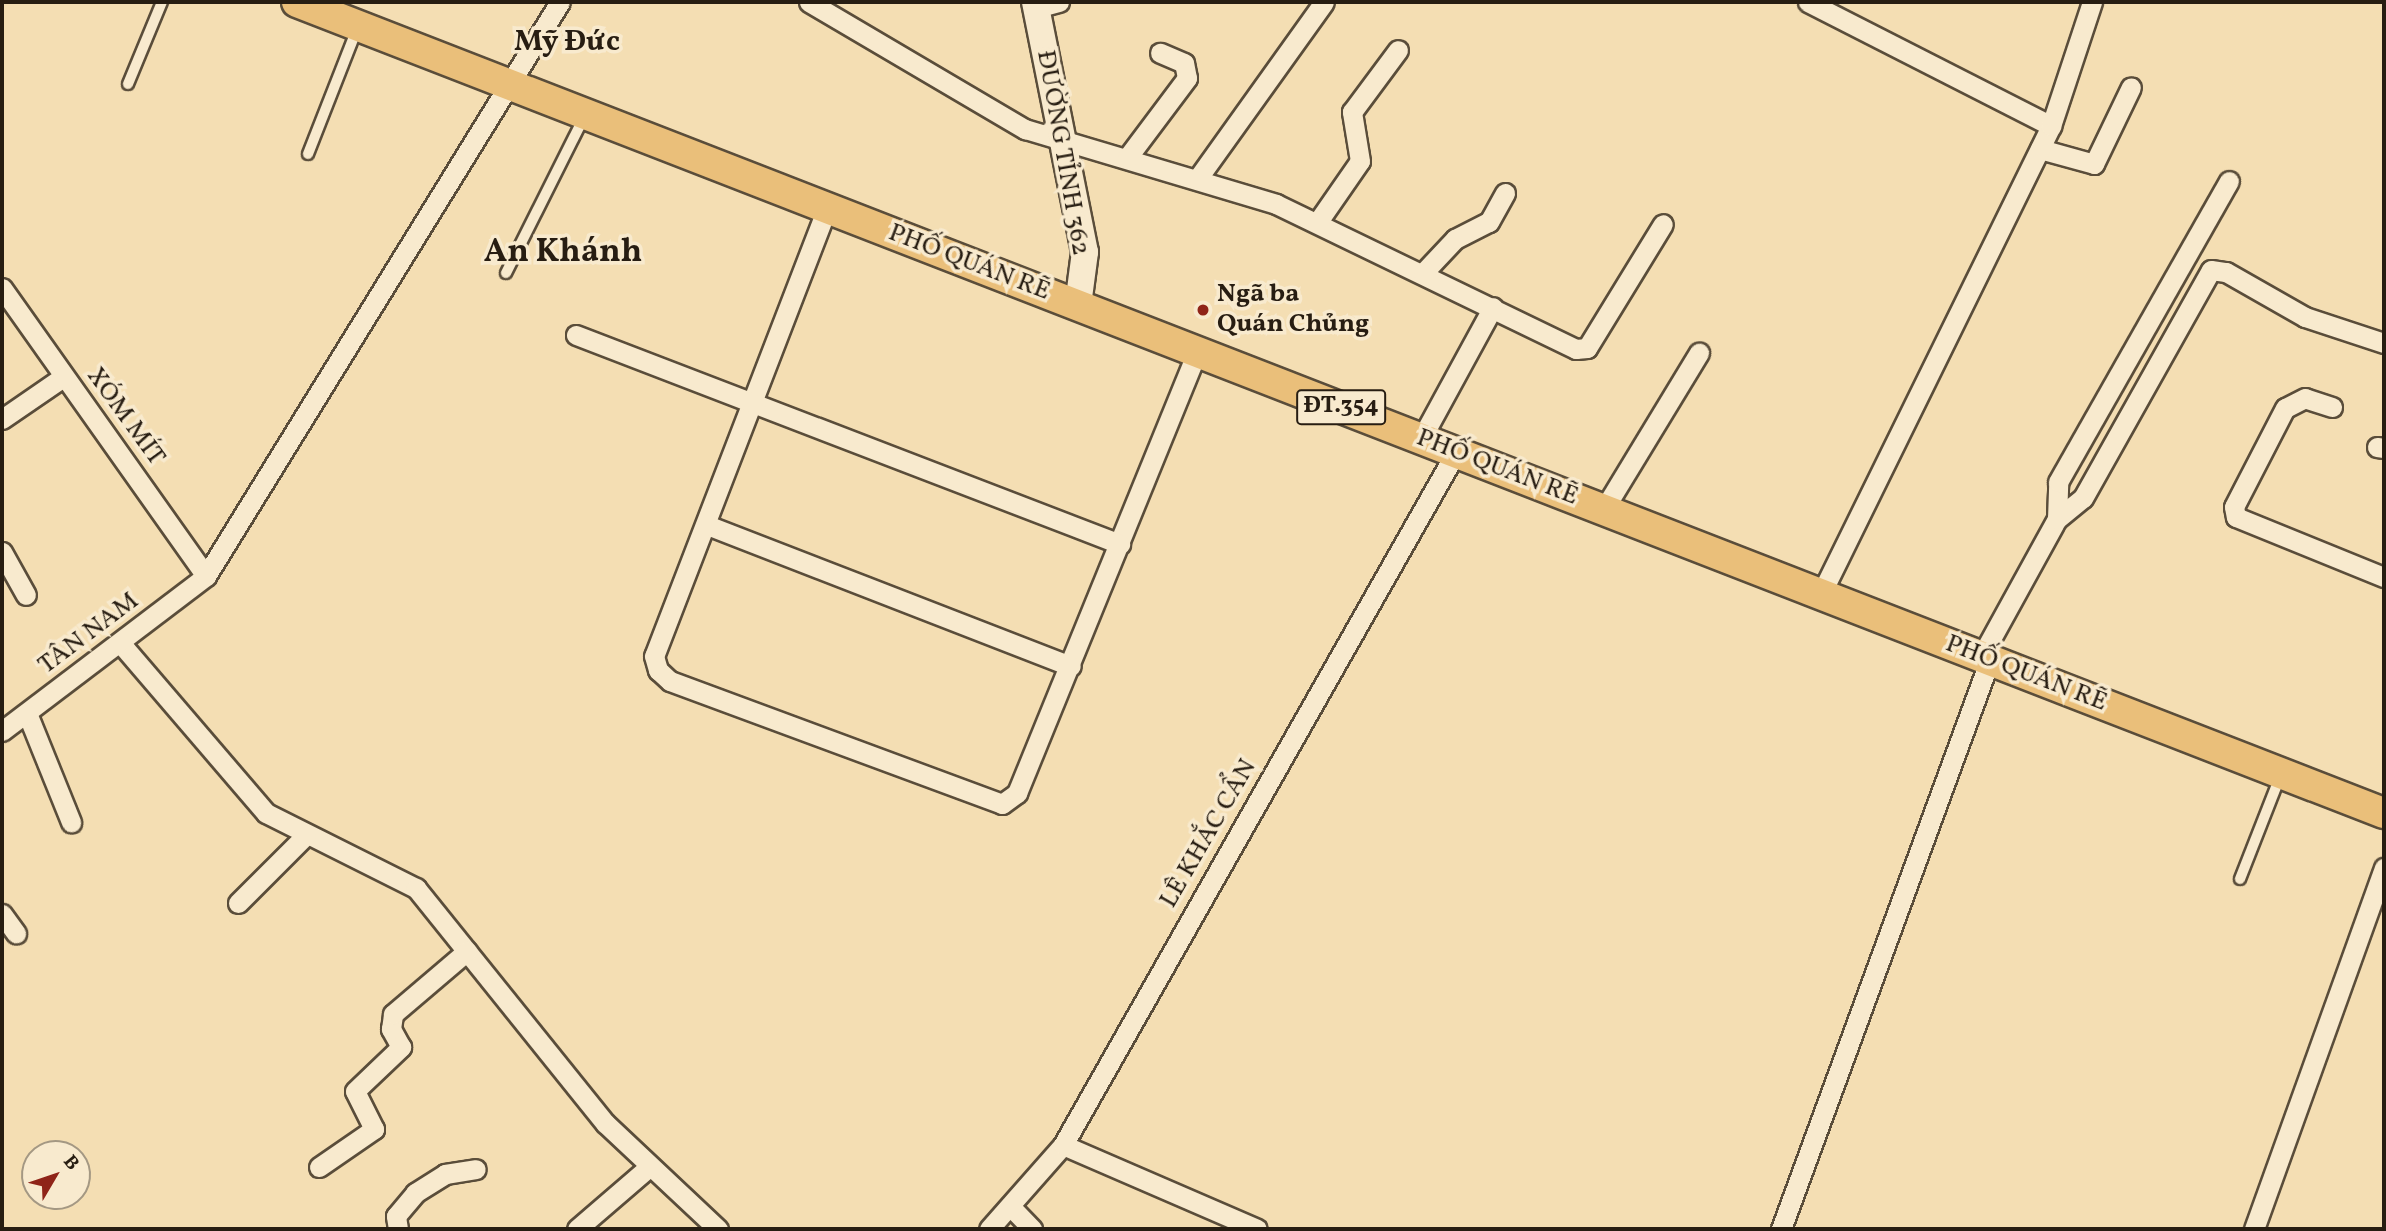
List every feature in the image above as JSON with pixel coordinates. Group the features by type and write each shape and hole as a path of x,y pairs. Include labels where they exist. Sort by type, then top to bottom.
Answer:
{"main road":[{"name":"PHỐ QUÁN RẼ","path":"297,2 509,82 2384,813"},
{"name":"ĐƯỜNG TỈNH 362","path":"1043,4 1063,140 1084,252 1078,305"}],"street":[{"name":"TÂN NAM","path":"2,731 122,645 206,576 560,2"},
{"path":"809,2 1024,129 1198,178 1317,223 1569,346 1587,348 1663,224"},
{"path":"1198,178 1324,2"},
{"path":"1808,2 2051,126"},
{"path":"1821,594 2051,126 2092,2"},
{"path":"1317,223 1360,161 1352,112 1398,50"},
{"path":"1127,158 1187,78 1184,63 1160,53"},
{"path":"2040,149 2094,164 2131,87"},
{"path":"2057,519 2058,482 2230,181"},
{"path":"1423,273 1455,239 1489,222 1505,192"},
{"path":"827,208 707,525 654,656 658,670 670,681 960,793 1003,804 1017,793 1071,666 1197,351"},
{"path":"1781,1229 1986,658 2057,519 2083,498 2211,270 2226,272 2305,317 2384,343"},
{"name":"XÓM MÍT","path":"2,288 206,576"},
{"path":"1421,439 1493,307"},
{"path":"576,335 1120,544"},
{"path":"1604,509 1699,353"},
{"path":"2,419 63,377"},
{"path":"2332,407 2305,398 2285,408 2234,507 2236,516 2384,577"},
{"name":"LÊ KHẮC CẨN","path":"989,1229 1063,1144 1457,452"},
{"path":"707,525 1071,666"},
{"path":"2,552 26,595"},
{"path":"122,645 266,813 306,835 405,878 605,1123 718,1229"},
{"path":"27,713 71,822"},
{"path":"239,903 306,835"},
{"path":"2254,1229 2384,868"},
{"path":"2,914 16,933"},
{"path":"318,1167 374,1129 355,1091 401,1047 391,1029 393,1014 467,951"},
{"path":"1063,1144 1257,1229"},
{"path":"577,1229 649,1167"},
{"path":"398,1229 396,1216 415,1193 445,1174 476,1169"},
{"path":"1010,1206 1032,1229"}],"lane":[{"path":"128,83 162,2"},
{"path":"308,154 359,26"},
{"path":"506,273 586,114"},
{"path":"2240,879 2282,773"}],"place":[{"name":"Ngã ba Quán Chủng","path":"1203,310"}],"district":[{"name":"Mỹ Đức","path":"567,42"},
{"name":"An Khánh","path":"563,254"}]}
